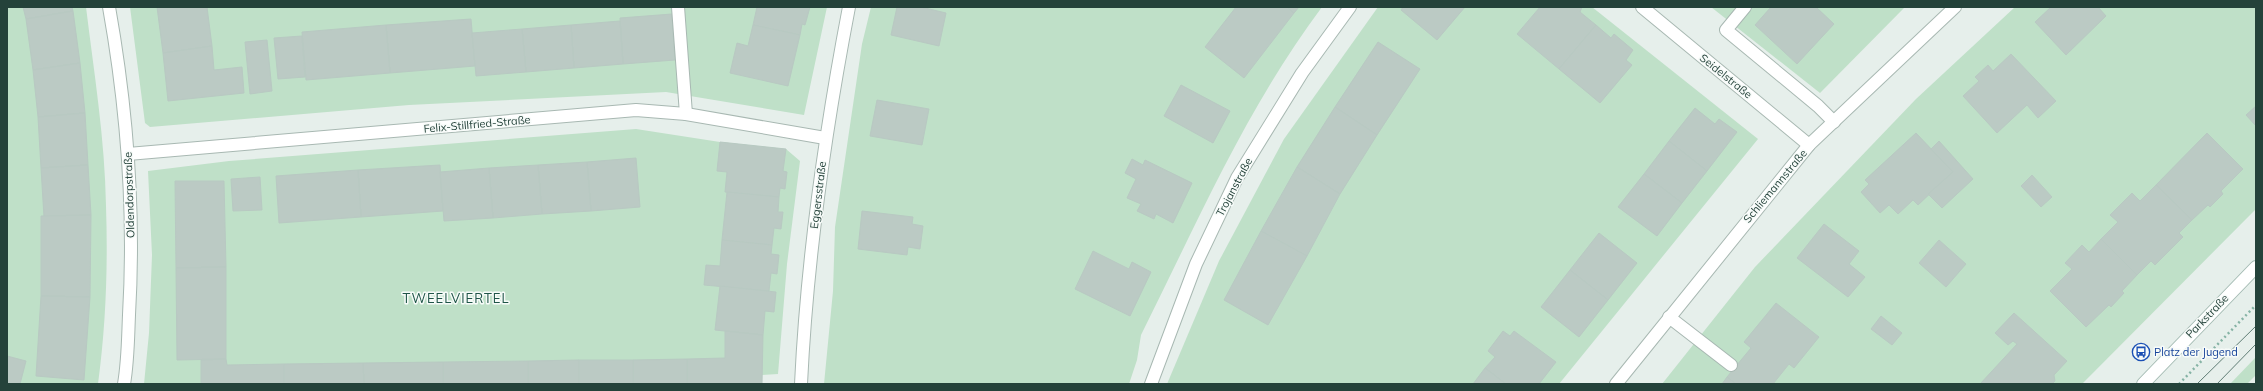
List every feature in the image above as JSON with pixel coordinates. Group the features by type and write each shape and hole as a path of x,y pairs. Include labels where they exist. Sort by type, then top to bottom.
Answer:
{"street":[{"name":"Oldendorpstraße","path":"109,7 120,67 128,154 132,267 124,384"},
{"path":"678,7 686,114"},
{"name":"Eggersstraße","path":"801,384 812,249 825,138 849,7"},
{"name":"Trojanstraße","path":"1151,384 1196,264 1237,178 1302,74 1350,7"},
{"name":"Seidelstraße","path":"1642,7 1809,145"},
{"path":"1746,7 1726,30 1818,106 1834,122"},
{"name":"Schliemannstraße","path":"1616,384 1809,145 1955,7"},
{"name":"Felix-Stillfried-Straße","path":"128,154 636,110 686,114 825,138"},
{"name":"Parkstraße","path":"2143,384 2256,267"},
{"path":"1669,317 1731,365"}],"path":[{"path":"2179,384 2256,305"}],"green space":[{"path":"7,7 86,7 104,156 106,206 106,295 98,384 7,384"},
{"path":"130,7 827,7 804,115 666,92 409,105 150,127 145,123"},
{"path":"871,7 1322,7 1295,45 1270,85 1224,166 1141,335 1137,360 1129,384 824,384 833,291 835,227 862,44"},
{"path":"1378,7 1592,7 1758,139 1559,384 1167,384 1219,261 1284,139"},
{"path":"1711,7 1905,7 1820,93"},
{"path":"2015,7 2256,7 2256,209 2082,384 1662,384 1755,267 1916,99"},
{"path":"636,129 720,142 786,149 800,161 787,264 778,374 762,375 762,384 144,384 149,333 152,255 148,171 229,161"},
{"path":"2256,357 2256,375 2247,384 2230,384"}],"building":[{"path":"23,7 72,7 73,11 26,19"},
{"path":"157,7 207,7 212,46 163,53"},
{"path":"757,7 810,7 805,25 802,24 800,35 753,25"},
{"path":"897,7 921,7 946,13 939,46 891,35"},
{"path":"1236,7 1287,7 1294,13 1244,78 1205,47"},
{"path":"1287,7 1299,7 1294,13"},
{"path":"1403,7 1465,7 1437,40 1401,10"},
{"path":"1540,7 1582,7 1580,12 1596,25 1559,69 1517,34"},
{"path":"1771,7 1816,7 1834,24 1797,64 1755,25"},
{"path":"2051,7 2098,7 2106,16 2066,55 2035,22"},
{"path":"73,11 80,63 33,70 26,19"},
{"path":"672,14 675,60 623,64 620,18"},
{"path":"471,19 475,66 390,73 386,25"},
{"path":"620,21 623,64 574,68 571,25"},
{"path":"386,25 390,73 306,80 302,32"},
{"path":"571,25 574,68 526,72 522,29"},
{"path":"753,25 800,35 788,86 730,73 737,43 748,46"},
{"path":"1596,25 1611,38 1614,34 1633,50 1626,60 1632,65 1600,103 1559,69"},
{"path":"522,29 526,72 476,76 472,33"},
{"path":"302,36 305,77 278,79 274,38"},
{"path":"267,40 272,91 250,94 245,42"},
{"path":"1378,42 1420,69 1377,135 1335,107"},
{"path":"212,46 214,70 242,67 244,93 168,101 163,53"},
{"path":"2011,54 2056,101 2038,118 2027,105 1997,133 1963,96 1979,81 1975,77 1988,65 1993,71"},
{"path":"80,63 85,113 38,117 33,70"},
{"path":"1181,85 1230,111 1213,143 1164,116"},
{"path":"877,100 929,109 922,145 870,136"},
{"path":"2256,106 2256,126 2246,115"},
{"path":"1335,107 1377,135 1340,194 1297,167"},
{"path":"1695,108 1715,124 1719,119 1737,132 1707,171 1669,141"},
{"path":"85,113 88,165 41,168 38,117"},
{"path":"1916,133 1953,172 1918,205 1913,200 1898,214 1889,205 1880,213 1861,192 1869,184 1865,180"},
{"path":"2207,133 2243,169 2221,191 2223,194 2210,207 2208,205 2192,220 2156,185"},
{"path":"1669,141 1707,171 1682,203 1644,174"},
{"path":"1939,141 1973,179 1942,208 1928,194 1953,172 1931,149"},
{"path":"720,142 786,149 783,171 787,172 785,189 780,188 779,197 725,192 727,172 717,171"},
{"path":"636,158 640,207 591,211 587,162"},
{"path":"1132,159 1143,165 1145,160 1192,183 1173,223 1156,214 1154,219 1137,211 1141,204 1127,198 1136,179 1125,173"},
{"path":"587,162 591,211 542,214 538,165"},
{"path":"88,165 91,215 44,217 41,168"},
{"path":"440,165 443,211 361,217 358,170"},
{"path":"538,165 542,214 493,218 489,168"},
{"path":"1297,167 1340,194 1307,256 1261,231"},
{"path":"489,168 493,218 444,221 440,172"},
{"path":"358,170 361,217 279,223 276,176"},
{"path":"1644,174 1682,203 1657,236 1618,207"},
{"path":"2032,175 2052,197 2041,207 2021,186"},
{"path":"260,177 262,210 233,211 231,179"},
{"path":"175,181 224,181 226,267 176,268"},
{"path":"2156,185 2192,220 2179,233 2183,237 2155,265 2151,261 2137,275 2101,239 2118,222 2110,215 2132,193 2140,201"},
{"path":"727,192 779,197 778,212 783,212 781,229 774,228 772,245 722,240"},
{"path":"862,211 913,217 912,224 923,226 920,249 908,247 907,255 858,249"},
{"path":"91,215 90,297 41,296 41,216"},
{"path":"1824,224 1859,251 1849,264 1865,277 1848,297 1797,258"},
{"path":"1261,231 1307,256 1268,325 1224,300"},
{"path":"1599,233 1637,263 1608,300 1570,270"},
{"path":"2101,239 2137,275 2122,291 2124,293 2111,307 2109,305 2086,327 2050,291 2072,269 2065,263 2082,245 2089,252"},
{"path":"722,240 772,245 771,254 779,255 777,274 771,273 769,291 704,285 706,265 720,266"},
{"path":"1939,240 1966,264 1946,287 1919,263"},
{"path":"1093,251 1129,269 1132,262 1151,272 1130,316 1075,289"},
{"path":"226,267 226,359 177,360 176,268"},
{"path":"1570,270 1608,300 1579,337 1541,307"},
{"path":"720,286 776,292 774,312 765,311 763,335 715,330"},
{"path":"41,296 90,297 84,380 36,376"},
{"path":"1776,303 1819,337 1794,368 1789,364 1773,384 1736,384 1727,377 1751,348 1744,342"},
{"path":"2014,313 2067,361 2054,375 2055,381 2052,384 1980,384 2017,344 2013,341 2008,345 1995,333"},
{"path":"1881,316 1902,333 1892,345 1871,329"},
{"path":"725,331 763,335 762,384 687,384 687,359 725,358"},
{"path":"1503,331 1510,336 1514,331 1556,362 1539,384 1506,384 1485,368 1495,357 1488,351"},
{"path":"7,356 26,361 20,384 7,384"},
{"path":"226,359 227,365 284,364 284,384 201,384 201,360"},
{"path":"687,359 687,384 633,384 633,360"},
{"path":"579,360 579,384 528,384 528,361"},
{"path":"579,360 633,360 633,384 579,384"},
{"path":"528,361 528,384 443,384 443,362"},
{"path":"443,362 443,384 364,384 363,363"},
{"path":"363,363 364,384 284,384 284,364"},
{"path":"1485,368 1506,384 1473,384"},
{"path":"1727,377 1736,384 1722,384"}],"tram line":[{"path":"2197,384 2256,326"},
{"path":"2217,384 2256,344"}],"place":[{"name":"Platz der Jugend","path":"2141,352"}],"district":[{"name":"TWEELVIERTEL","path":"456,298"}]}
